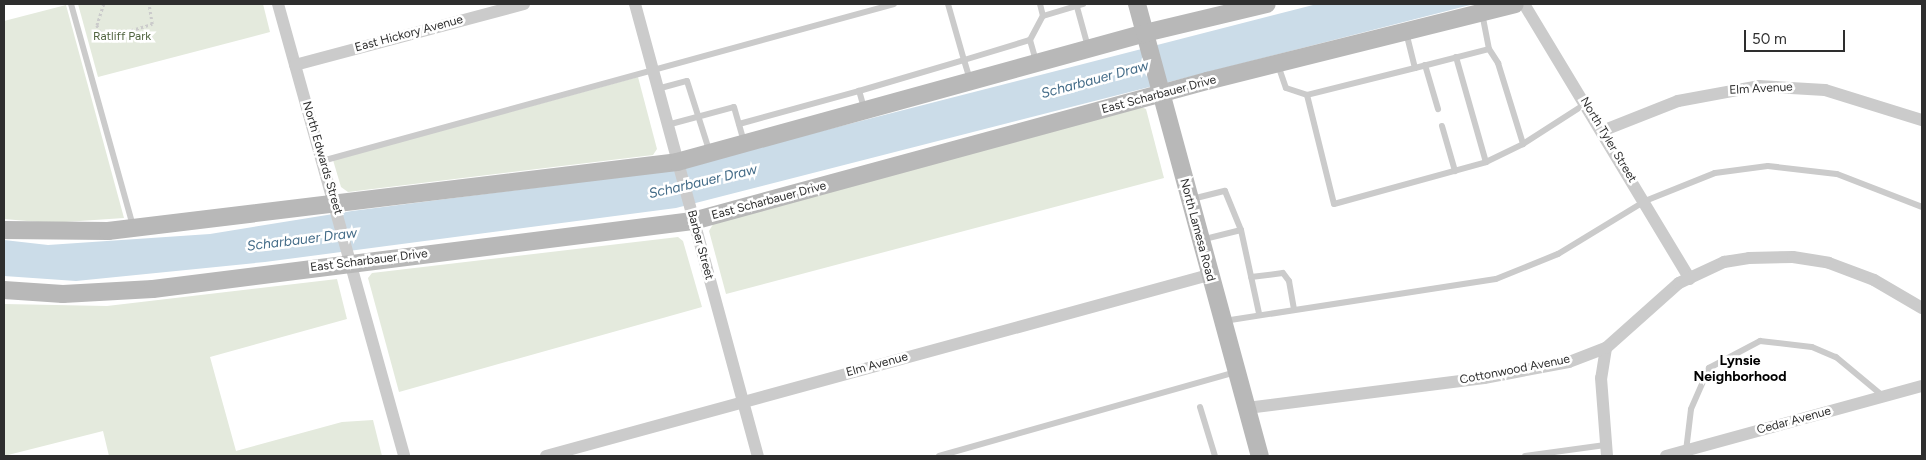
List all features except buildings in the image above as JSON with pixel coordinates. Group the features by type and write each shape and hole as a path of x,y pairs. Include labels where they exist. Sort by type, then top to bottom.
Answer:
{"main road":[{"name":"North Lamesa Road","path":"1137,4 1209,275 1260,456"},
{"path":"4,230 53,233 134,228 677,162 1088,48 1146,38 1267,4"},
{"name":"East Scharbauer Drive","path":"4,290 131,291 693,221 1160,92 1515,4"}],"street":[{"name":"North Edwards Street","path":"278,4 352,263 404,456"},
{"name":"East Hickory Avenue","path":"295,65 524,4"},
{"name":"Barber Street","path":"635,4 758,456"},
{"name":"North Tyler Street","path":"1524,4 1645,201 1690,279"},
{"name":"Elm Avenue","path":"1602,131 1678,101 1759,86 1825,90 1922,120"},
{"name":"Cottonwood Avenue","path":"1247,408 1484,378 1568,362 1606,348 1690,279 1724,262 1793,257 1863,275 1922,308"},
{"name":"Elm Avenue","path":"546,456 1209,275"},
{"path":"1606,348 1601,378 1606,451"},
{"name":"Cedar Avenue","path":"1666,456 1922,386"}],"lane":[{"path":"71,4 134,228"},
{"path":"322,161 894,4"},
{"path":"948,4 970,81"},
{"path":"1036,62 1030,40 1043,16 1040,4"},
{"path":"1043,16 1080,6 1088,48"},
{"path":"1482,12 1489,49 1498,63 1522,144"},
{"path":"1406,31 1415,68"},
{"path":"739,124 859,92 1030,40"},
{"path":"1277,64 1286,88 1307,95 1489,49"},
{"path":"1456,58 1486,162"},
{"path":"1425,65 1438,109"},
{"path":"657,89 687,81 710,153"},
{"path":"859,92 864,110"},
{"path":"1307,95 1334,204 1486,162 1522,144 1586,104"},
{"path":"667,125 734,107 745,143"},
{"path":"1442,126 1455,171"},
{"path":"1222,321 1259,313 1496,279 1558,254 1645,201 1714,173 1768,166 1837,174 1922,206"},
{"path":"1189,200 1225,190 1241,230 1259,313"},
{"path":"1200,240 1241,230"},
{"path":"1251,278 1283,273 1289,281 1294,309"},
{"path":"1686,451 1691,409 1709,368 1760,341 1794,344 1836,356 1884,397"},
{"path":"939,456 1236,372"},
{"path":"1200,407 1216,456"},
{"path":"1524,456 1606,451"}],"path":[{"path":"104,4 97,25 100,32 112,36 152,24 149,4"}],"green space":[{"name":"Ratliff Park","path":"78,4 263,4 270,32 98,77"},
{"path":"66,5 124,218 50,223 4,219 4,21"},
{"path":"638,77 657,149 653,155 348,192 341,187 333,160"},
{"path":"1141,107 1146,109 1164,178 726,294 709,231 715,221"},
{"path":"678,237 683,241 702,307 399,392 368,278 372,273"},
{"path":"337,279 347,319 210,357 236,451 342,422 373,420 382,456 109,456 103,431 4,456 4,304 107,306"}],"water":[{"name":"Scharbauer Draw","path":"1317,4 1474,4 676,208 265,262 76,281 4,276 4,240 48,245 210,234 352,211 666,171"}],"district":[{"name":"Lynsie Neighborhood","path":"1740,370"}]}
